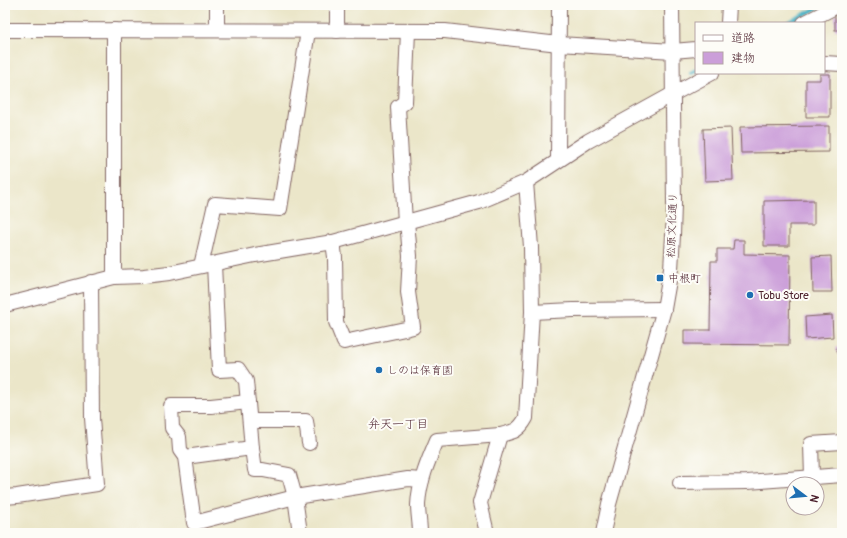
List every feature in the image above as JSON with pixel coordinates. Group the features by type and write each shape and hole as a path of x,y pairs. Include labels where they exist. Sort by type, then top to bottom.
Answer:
{"street":[{"path":"217,5 217,30"},
{"path":"337,5 337,31"},
{"path":"558,159 559,5"},
{"name":"松原文化通り","path":"603,533 609,504 664,309 671,269 674,235 672,5"},
{"path":"728,22 729,5"},
{"path":"806,22 839,5"},
{"path":"5,30 445,31 559,44 672,51 695,49"},
{"path":"114,30 114,277"},
{"path":"300,533 295,497 289,475 256,470 252,448 251,421 246,381 238,370 219,370 208,265 215,204 280,209 308,31"},
{"path":"333,242 335,257 336,322 344,342 413,326 408,292 410,256 398,107 406,102 408,31"},
{"path":"825,63 842,64"},
{"path":"5,305 114,277 144,276 333,242 479,202 526,182 558,159 710,74"},
{"path":"420,533 418,506 422,480 437,440 509,433 521,427 526,418 532,312 532,247 526,182"},
{"path":"5,497 97,484 92,418 92,282"},
{"path":"532,312 664,309"},
{"path":"248,402 211,406 171,406 172,428 179,437 180,450 185,457 194,523 295,497 408,479 422,480"},
{"path":"251,421 306,421 309,443"},
{"path":"487,533 480,503 500,435"},
{"path":"812,476 811,444 842,442"},
{"path":"185,457 252,448"},
{"path":"825,476 842,475"},
{"path":"680,483 747,482 785,479"}],"building":[{"path":"835,15 842,15 842,30 835,30"},
{"path":"820,74 830,74 830,117 806,117 806,80 820,80"},
{"path":"829,126 829,152 741,153 740,127"},
{"path":"731,128 733,180 705,181 703,129"},
{"path":"814,200 814,225 789,225 789,246 764,246 764,201"},
{"name":"Tobu Store","path":"734,240 744,240 744,254 790,255 789,345 684,344 684,330 710,330 711,261 717,261 717,249 733,249"},
{"path":"831,256 832,292 813,292 812,257"},
{"path":"832,315 833,337 806,339 805,317"},
{"path":"842,345 842,363 836,348"}],"waterway":[{"path":"789,22 823,5"},
{"path":"691,73 695,71"}],"place":[{"name":"中根町","path":"660,278"},
{"name":"Tobu Store","path":"750,295"},
{"name":"しのは保育園","path":"379,370"}],"district":[{"name":"弁天一丁目","path":"398,424"}]}
